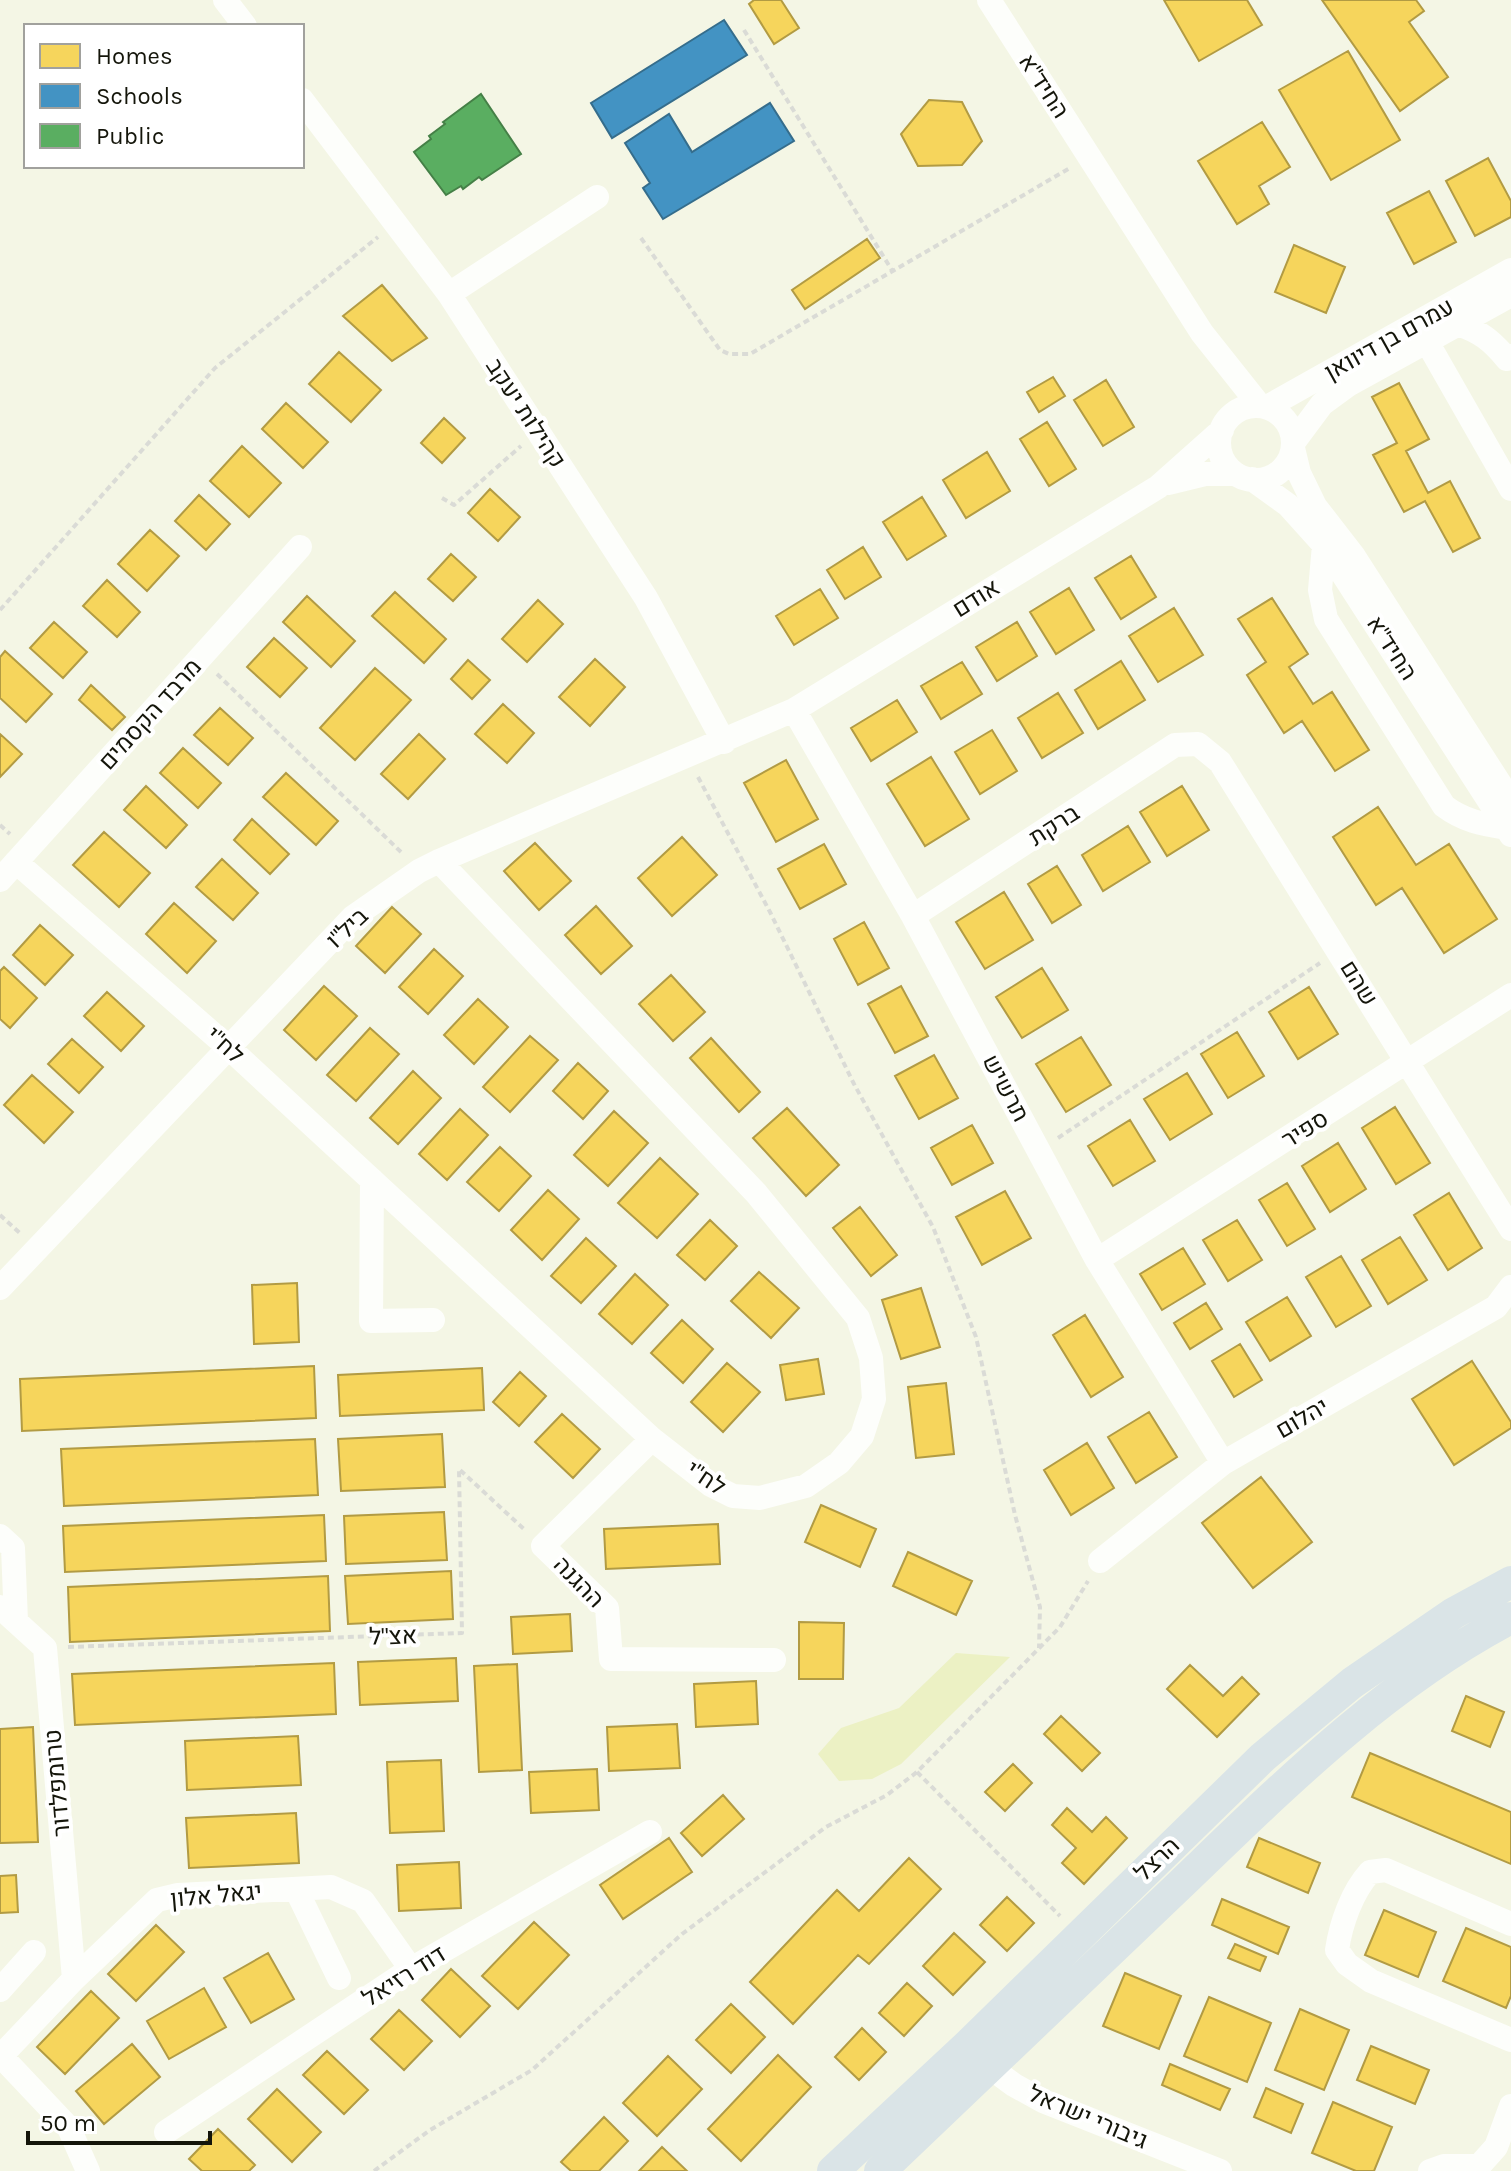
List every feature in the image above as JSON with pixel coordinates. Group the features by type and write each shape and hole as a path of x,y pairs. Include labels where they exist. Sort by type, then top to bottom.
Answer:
{"main road":[{"name":"הרצל","path":"880,2171 1078,1935 1263,1757 1352,1683 1454,1613 1511,1582"},
{"name":"הרצל","path":"833,2171 977,2057 1371,1709 1472,1638 1511,1618"}],"street":[{"path":"225,0 243,24"},
{"name":"החיד\"א","path":"989,0 1202,333 1263,407"},
{"name":"קהילות יעקב","path":"304,103 449,294 646,598 724,742"},
{"path":"449,294 597,197"},
{"name":"עמרם בן דיוואן","path":"1263,407 1511,270"},
{"name":"עמרם בן דיוואן","path":"1293,446 1322,404 1348,385 1511,295"},
{"path":"1457,324 1476,330 1492,341 1507,359 1511,356"},
{"name":"החיד\"א","path":"1202,333 1220,374 1225,424"},
{"name":"עמרם בן דיוואן","path":"1426,340 1511,489"},
{"path":"1263,407 1275,411 1289,424 1293,446 1290,459 1275,475 1244,476 1229,467 1220,449 1225,424 1237,411 1263,407"},
{"name":"אודם","path":"1158,487 1225,424"},
{"name":"החיד\"א","path":"1293,446 1299,473 1310,499 1353,555 1511,801"},
{"name":"החיד\"א","path":"1244,476 1288,505 1324,545 1509,831"},
{"name":"אודם","path":"794,710 1158,487 1181,478 1244,476"},
{"path":"1324,545 1320,590 1326,619 1444,806 1459,817 1509,831"},
{"name":"מרבד הקסמים","path":"8,871 300,547"},
{"name":"ביל\"ו","path":"0,1288 353,917 429,866 794,710"},
{"name":"תרשיש","path":"794,710 913,916 1097,1260 1223,1463"},
{"name":"ברקת","path":"913,916 1175,745 1198,744"},
{"name":"שהם","path":"1198,744 1220,762 1511,1229"},
{"name":"לח\"י","path":"8,871 229,1048 652,1439 711,1485 733,1496 760,1498 806,1486 839,1463 862,1436 874,1399 871,1358 858,1318 756,1193 429,866"},
{"name":"ספיר","path":"1097,1260 1511,995"},
{"path":"372,1180 371,1321 433,1320"},
{"name":"יהלום","path":"1100,1561 1223,1463 1496,1307 1511,1287"},
{"name":"ההגנה","path":"652,1439 543,1546 607,1608 611,1659 774,1660"},
{"path":"0,1536 13,1548 8,1614 45,1648"},
{"name":"טרומפלדור","path":"45,1648 74,1979"},
{"name":"דוד רזיאל","path":"166,2132 411,1969 650,1832"},
{"path":"1511,1924 1386,1870 1370,1872 1359,1884 1339,1934 1337,1950 1347,1964 1371,1981 1511,2040"},
{"name":"יגאל אלון","path":"0,2056 74,1979 157,1900 178,1895 331,1887 363,1901 411,1969"},
{"path":"296,1889 339,1978"},
{"path":"0,1990 34,1952"},
{"path":"0,2056 69,2128 88,2171"},
{"name":"גיבורי ישראל","path":"977,2057 1043,2101 1220,2171"},
{"path":"1430,2171 1444,2166 1479,2166 1496,2147 1511,2106"}],"path":[{"path":"744,30 893,272"},
{"path":"641,238 716,345 729,354 750,354 1090,157"},
{"path":"0,610 215,368 395,223"},
{"path":"442,498 454,505 538,432"},
{"path":"201,658 429,866"},
{"path":"688,757 770,912 854,1084 939,1241 976,1337 1015,1515 1040,1607 1039,1648"},
{"path":"1039,1150 1338,951"},
{"name":"אצ\"ל","path":"45,1648 462,1633 459,1469 543,1546"},
{"path":"374,2171 430,2130 532,2070 682,1934 826,1827 887,1795 917,1772 1060,1627 1100,1561"},
{"path":"917,1772 1078,1935"}],"green space":[{"path":"956,1653 1010,1657 901,1764 872,1779 839,1781 818,1754 841,1728 899,1708"}],"building: Homes":[{"path":"754,0 781,0 799,28 774,44 749,4"},
{"path":"1164,0 1247,0 1262,25 1199,61"},
{"path":"1322,0 1416,0 1424,11 1409,22 1448,77 1400,111"},
{"path":"1348,51 1400,140 1331,180 1279,90"},
{"path":"929,100 962,102 982,141 962,165 918,166 901,134"},
{"path":"1262,122 1290,167 1259,186 1269,204 1237,224 1198,161"},
{"path":"1488,158 1511,201 1511,217 1475,236 1446,181"},
{"path":"1429,191 1456,242 1414,264 1387,213"},
{"path":"867,239 880,258 805,309 792,290"},
{"path":"1294,245 1345,267 1326,313 1275,292"},
{"path":"382,285 427,338 392,361 343,316"},
{"path":"339,352 381,390 351,422 309,384"},
{"path":"1053,377 1065,396 1039,412 1027,392"},
{"path":"1106,380 1134,427 1103,446 1074,400"},
{"path":"1399,383 1429,439 1406,451 1428,493 1450,481 1480,538 1453,552 1425,501 1404,512 1373,455 1397,443 1372,397"},
{"path":"286,403 328,442 303,468 262,429"},
{"path":"444,418 465,438 442,463 421,443"},
{"path":"1047,422 1076,469 1049,486 1020,439"},
{"path":"242,446 281,483 249,517 210,481"},
{"path":"987,452 1010,491 966,518 943,480"},
{"path":"490,489 520,517 498,541 468,513"},
{"path":"199,495 230,524 206,550 175,521"},
{"path":"922,497 946,536 907,560 883,522"},
{"path":"150,530 179,556 147,591 118,564"},
{"path":"863,547 881,577 845,599 827,570"},
{"path":"451,554 476,577 453,601 428,579"},
{"path":"1131,556 1156,597 1121,619 1095,578"},
{"path":"107,580 140,612 117,637 83,606"},
{"path":"1069,588 1094,630 1056,654 1030,612"},
{"path":"820,589 838,618 794,645 776,616"},
{"path":"395,592 446,639 424,663 372,616"},
{"path":"307,596 355,641 331,667 283,622"},
{"path":"1272,598 1308,654 1289,667 1313,704 1332,692 1369,750 1335,771 1302,721 1284,733 1247,675 1266,662 1238,619"},
{"path":"538,600 563,624 527,662 502,639"},
{"path":"1174,608 1203,655 1158,682 1129,636"},
{"path":"54,622 87,652 63,678 30,648"},
{"path":"1017,622 1037,656 997,681 976,647"},
{"path":"274,638 307,668 280,697 247,667"},
{"path":"5,651 52,694 26,722 0,698 0,657"},
{"path":"595,659 625,687 590,726 559,697"},
{"path":"468,660 490,680 472,699 451,679"},
{"path":"1121,661 1145,700 1098,729 1075,690"},
{"path":"962,662 982,694 941,719 921,686"},
{"path":"375,668 411,700 355,760 320,728"},
{"path":"91,685 125,717 112,730 79,700"},
{"path":"1058,693 1083,733 1042,758 1018,718"},
{"path":"897,700 917,732 871,761 851,728"},
{"path":"503,704 534,733 507,763 475,734"},
{"path":"220,708 253,738 228,765 194,735"},
{"path":"992,730 1017,771 980,794 955,752"},
{"path":"0,734 22,754 0,777"},
{"path":"419,734 445,759 408,799 381,774"},
{"path":"183,748 221,783 198,808 160,773"},
{"path":"931,757 969,819 925,846 887,784"},
{"path":"786,760 818,819 776,842 744,783"},
{"path":"286,773 338,821 316,845 263,797"},
{"path":"146,786 187,825 166,848 124,810"},
{"path":"1182,786 1209,830 1167,856 1140,812"},
{"path":"1378,807 1416,865 1449,844 1497,919 1444,953 1402,888 1376,905 1333,837"},
{"path":"252,819 289,854 270,874 234,840"},
{"path":"1128,826 1150,862 1103,891 1082,855"},
{"path":"104,832 150,873 119,907 73,865"},
{"path":"682,837 717,875 672,916 638,878"},
{"path":"535,843 571,881 539,910 504,871"},
{"path":"824,844 846,884 800,909 778,869"},
{"path":"222,859 258,893 233,920 196,887"},
{"path":"1057,866 1081,905 1052,923 1028,884"},
{"path":"1004,892 1033,940 985,969 956,922"},
{"path":"174,903 216,941 187,973 146,934"},
{"path":"596,906 632,946 601,974 565,935"},
{"path":"392,907 421,934 385,973 356,946"},
{"path":"864,922 889,968 858,985 834,939"},
{"path":"40,925 73,955 45,985 13,955"},
{"path":"434,949 463,976 428,1014 399,987"},
{"path":"4,967 37,998 10,1028 0,1019 0,971"},
{"path":"1042,968 1068,1010 1022,1038 996,997"},
{"path":"671,975 705,1012 673,1041 639,1004"},
{"path":"324,986 357,1016 316,1060 284,1030"},
{"path":"901,986 928,1036 895,1053 868,1004"},
{"path":"1309,987 1338,1034 1298,1059 1269,1012"},
{"path":"107,992 144,1026 121,1051 84,1016"},
{"path":"478,999 508,1027 474,1064 444,1035"},
{"path":"370,1028 399,1054 356,1101 327,1075"},
{"path":"1237,1032 1264,1076 1228,1098 1201,1054"},
{"path":"530,1036 558,1060 510,1112 483,1087"},
{"path":"1081,1037 1111,1085 1066,1112 1036,1064"},
{"path":"711,1038 760,1092 739,1112 690,1058"},
{"path":"72,1039 103,1067 79,1093 48,1064"},
{"path":"934,1055 958,1098 919,1119 895,1076"},
{"path":"578,1063 608,1091 583,1119 553,1091"},
{"path":"413,1071 441,1098 398,1144 370,1118"},
{"path":"1187,1073 1212,1114 1170,1140 1144,1099"},
{"path":"32,1075 73,1112 44,1143 4,1105"},
{"path":"1395,1107 1430,1163 1396,1184 1362,1128"},
{"path":"787,1108 839,1165 806,1196 753,1138"},
{"path":"460,1109 488,1135 447,1180 419,1154"},
{"path":"614,1111 648,1143 608,1186 574,1155"},
{"path":"1130,1120 1155,1161 1113,1186 1088,1146"},
{"path":"972,1125 993,1163 952,1185 931,1148"},
{"path":"1338,1143 1366,1189 1330,1212 1302,1166"},
{"path":"500,1147 531,1176 499,1211 467,1182"},
{"path":"660,1158 698,1194 657,1238 618,1203"},
{"path":"1287,1183 1315,1229 1287,1246 1259,1200"},
{"path":"548,1190 579,1219 542,1260 511,1230"},
{"path":"1005,1191 1031,1238 982,1265 956,1217"},
{"path":"1449,1193 1482,1248 1448,1270 1414,1215"},
{"path":"860,1207 897,1255 871,1276 833,1228"},
{"path":"710,1220 737,1246 705,1280 677,1255"},
{"path":"1237,1220 1262,1260 1228,1281 1203,1240"},
{"path":"1400,1237 1427,1280 1388,1304 1362,1260"},
{"path":"586,1238 616,1266 581,1303 551,1276"},
{"path":"1183,1248 1205,1284 1162,1310 1140,1274"},
{"path":"1341,1256 1371,1306 1336,1327 1306,1277"},
{"path":"759,1272 799,1308 771,1338 731,1301"},
{"path":"635,1274 668,1305 632,1344 599,1314"},
{"path":"297,1283 299,1342 254,1344 252,1285"},
{"path":"921,1288 940,1347 901,1359 882,1300"},
{"path":"1287,1297 1311,1336 1270,1361 1246,1322"},
{"path":"1206,1303 1222,1329 1190,1349 1174,1323"},
{"path":"1085,1315 1123,1377 1091,1397 1053,1335"},
{"path":"682,1320 713,1349 683,1383 651,1353"},
{"path":"1240,1344 1262,1380 1234,1397 1212,1361"},
{"path":"818,1359 824,1394 786,1400 780,1365"},
{"path":"1472,1361 1511,1422 1511,1428 1454,1465 1412,1399"},
{"path":"727,1363 760,1392 723,1432 691,1402"},
{"path":"314,1366 316,1418 22,1431 20,1379"},
{"path":"482,1368 484,1410 340,1416 338,1375"},
{"path":"520,1372 546,1396 519,1426 493,1402"},
{"path":"946,1383 954,1454 916,1458 908,1387"},
{"path":"1149,1412 1177,1457 1136,1483 1108,1437"},
{"path":"562,1414 600,1449 573,1478 535,1442"},
{"path":"442,1434 445,1487 341,1491 338,1439"},
{"path":"315,1439 318,1495 64,1506 61,1449"},
{"path":"1087,1443 1114,1488 1071,1515 1044,1470"},
{"path":"1261,1477 1312,1542 1253,1588 1202,1523"},
{"path":"821,1505 876,1529 860,1567 805,1542"},
{"path":"444,1512 447,1560 346,1564 344,1516"},
{"path":"324,1515 326,1561 65,1572 63,1526"},
{"path":"718,1524 720,1564 606,1569 604,1529"},
{"path":"908,1552 972,1581 956,1615 893,1586"},
{"path":"451,1571 453,1619 348,1624 345,1576"},
{"path":"328,1576 330,1631 70,1642 68,1587"},
{"path":"570,1614 572,1651 513,1654 511,1617"},
{"path":"799,1622 844,1623 843,1679 799,1679"},
{"path":"456,1658 458,1701 360,1705 358,1662"},
{"path":"334,1663 336,1714 75,1725 72,1674"},
{"path":"517,1664 522,1770 479,1772 474,1666"},
{"path":"1190,1665 1223,1696 1242,1677 1259,1694 1217,1737 1167,1689"},
{"path":"756,1681 758,1724 696,1727 694,1684"},
{"path":"1466,1696 1504,1712 1490,1747 1452,1731"},
{"path":"1061,1716 1100,1753 1082,1771 1044,1734"},
{"path":"677,1724 680,1768 609,1771 607,1727"},
{"path":"33,1727 38,1842 0,1843 0,1729"},
{"path":"298,1736 301,1785 187,1790 185,1741"},
{"path":"1370,1753 1511,1812 1511,1864 1352,1797"},
{"path":"441,1760 444,1831 390,1833 387,1762"},
{"path":"1013,1764 1032,1783 1005,1811 985,1792"},
{"path":"597,1769 599,1810 531,1813 529,1772"},
{"path":"723,1795 744,1819 702,1856 681,1833"},
{"path":"1067,1808 1092,1832 1106,1817 1127,1838 1084,1884 1062,1863 1076,1848 1052,1825"},
{"path":"296,1813 299,1863 189,1868 186,1818"},
{"path":"669,1838 692,1872 623,1919 600,1885"},
{"path":"1259,1838 1320,1863 1308,1893 1247,1867"},
{"path":"909,1858 941,1889 869,1964 858,1955 793,2024 750,1982 837,1890 859,1911"},
{"path":"459,1862 461,1908 399,1911 397,1865"},
{"path":"16,1875 18,1912 0,1913 0,1876"},
{"path":"1007,1897 1034,1923 1007,1951 980,1925"},
{"path":"1222,1899 1289,1927 1278,1954 1212,1925"},
{"path":"1384,1910 1436,1932 1418,1977 1365,1955"},
{"path":"534,1922 569,1955 518,2009 482,1976"},
{"path":"156,1925 184,1952 136,2001 108,1974"},
{"path":"1466,1928 1511,1947 1511,1996 1506,2008 1443,1981"},
{"path":"954,1933 985,1962 953,1995 923,1966"},
{"path":"1235,1944 1266,1957 1260,1971 1228,1958"},
{"path":"268,1953 294,1999 251,2023 224,1978"},
{"path":"451,1969 490,2006 460,2037 422,2000"},
{"path":"1125,1973 1181,1996 1159,2049 1103,2026"},
{"path":"907,1983 932,2006 904,2036 879,2013"},
{"path":"204,1988 226,2027 169,2059 147,2021"},
{"path":"91,1991 119,2018 65,2074 37,2047"},
{"path":"1209,1997 1271,2023 1247,2082 1184,2056"},
{"path":"731,2004 765,2037 731,2073 696,2040"},
{"path":"1300,2009 1349,2030 1324,2090 1275,2070"},
{"path":"399,2010 432,2041 404,2070 371,2039"},
{"path":"862,2028 886,2052 859,2080 835,2057"},
{"path":"132,2044 160,2077 104,2124 76,2091"},
{"path":"1371,2046 1429,2070 1415,2104 1357,2080"},
{"path":"327,2051 368,2090 344,2114 303,2075"},
{"path":"778,2055 811,2087 741,2161 708,2129"},
{"path":"668,2056 702,2089 657,2136 623,2103"},
{"path":"1170,2064 1230,2089 1220,2110 1162,2085"},
{"path":"1266,2088 1303,2104 1291,2133 1254,2117"},
{"path":"277,2089 321,2132 292,2162 248,2119"},
{"path":"1333,2102 1392,2127 1374,2171 1356,2171 1312,2153"},
{"path":"604,2117 628,2141 599,2171 571,2171 561,2162"},
{"path":"218,2129 255,2165 249,2171 202,2171 189,2159"},
{"path":"662,2147 687,2171 639,2171"}],"building: Schools":[{"path":"724,20 747,55 612,138 591,103"},
{"path":"770,103 794,141 663,219 643,188 650,183 625,143 669,114 692,152"}],"building: Public":[{"path":"481,94 521,154 482,180 479,177 463,189 461,186 446,195 414,152 431,139 429,136 445,124 443,122"}]}
